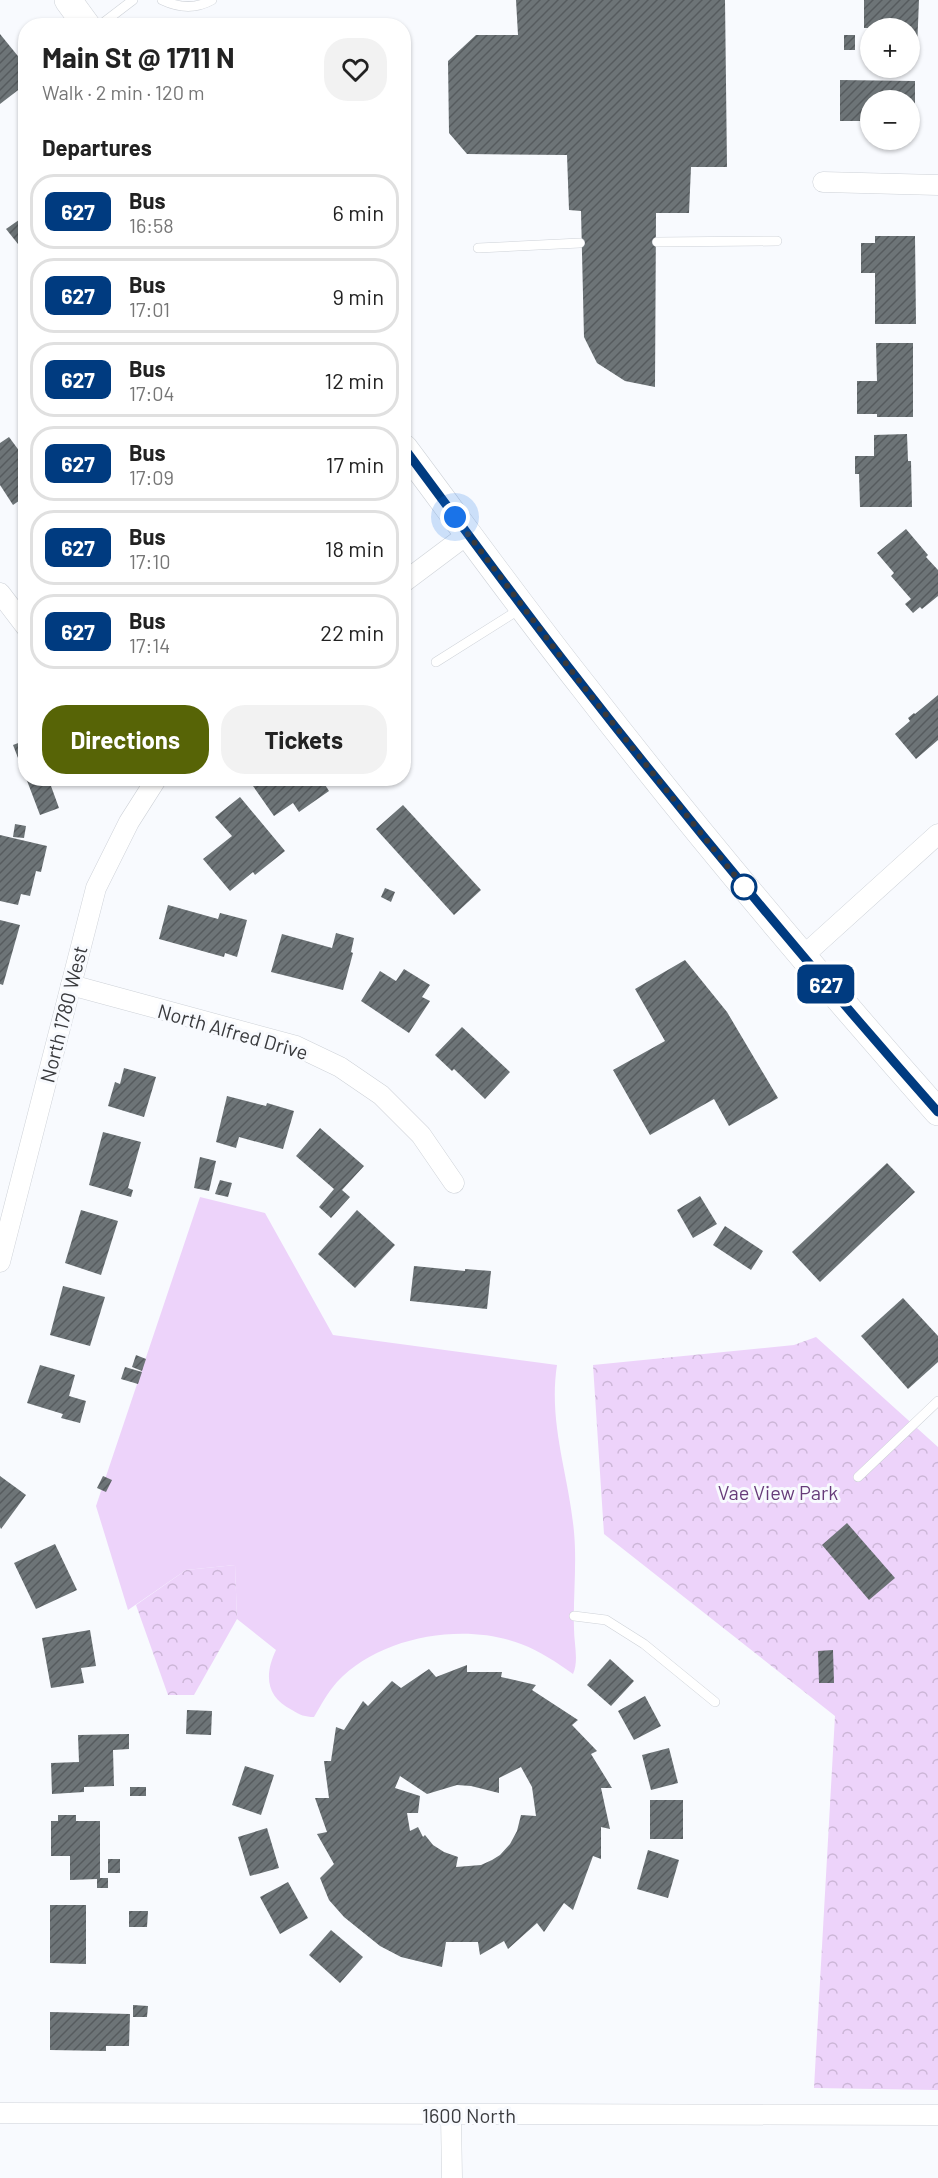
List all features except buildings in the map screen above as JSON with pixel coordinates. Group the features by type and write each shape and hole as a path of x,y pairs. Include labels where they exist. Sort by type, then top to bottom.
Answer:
{"main road":[{"path":"68,0 81,18"},
{"path":"411,457 522,607 661,785 802,957 938,1112"}],"street":[{"path":"823,182 938,184"},
{"path":"411,577 468,534"},
{"path":"0,593 18,617"},
{"name":"North 1780 West","path":"0,1262 96,888 129,822 153,786"},
{"path":"802,957 938,834"},
{"name":"North Alfred Drive","path":"71,985 296,1046 340,1066 381,1095 421,1135 454,1183"},
{"name":"1600 North","path":"0,2113 451,2116 938,2115"},
{"path":"451,2116 452,2178"}],"lane":[{"path":"109,18 133,0"},
{"path":"162,0 174,6 201,6 212,0"},
{"path":"657,242 777,241"},
{"path":"478,248 580,243"},
{"path":"436,662 522,607"},
{"path":"858,1477 938,1401"},
{"path":"574,1616 606,1620 644,1644 714,1702"}],"green space":[{"path":"200,1197 265,1213 333,1335 557,1365 555,1408 557,1429 575,1544 576,1658 573,1674 535,1650 498,1637 449,1634 424,1638 399,1644 355,1666 337,1682 314,1717 308,1717 283,1705 272,1692 269,1677 276,1650 237,1619 235,1565 186,1570 128,1610 96,1506"},
{"name":"Vae View Park","path":"816,1337 938,1447 938,2090 814,2088 835,1716 604,1534 593,1365 794,1345"},
{"path":"235,1565 237,1619 194,1695 168,1695 136,1605 186,1570"}],"bus line":[{"name":"627","path":"411,457 534,623 660,784 768,917 938,1112"}],"route":[{"path":"455,517 583,686 744,887"}]}
